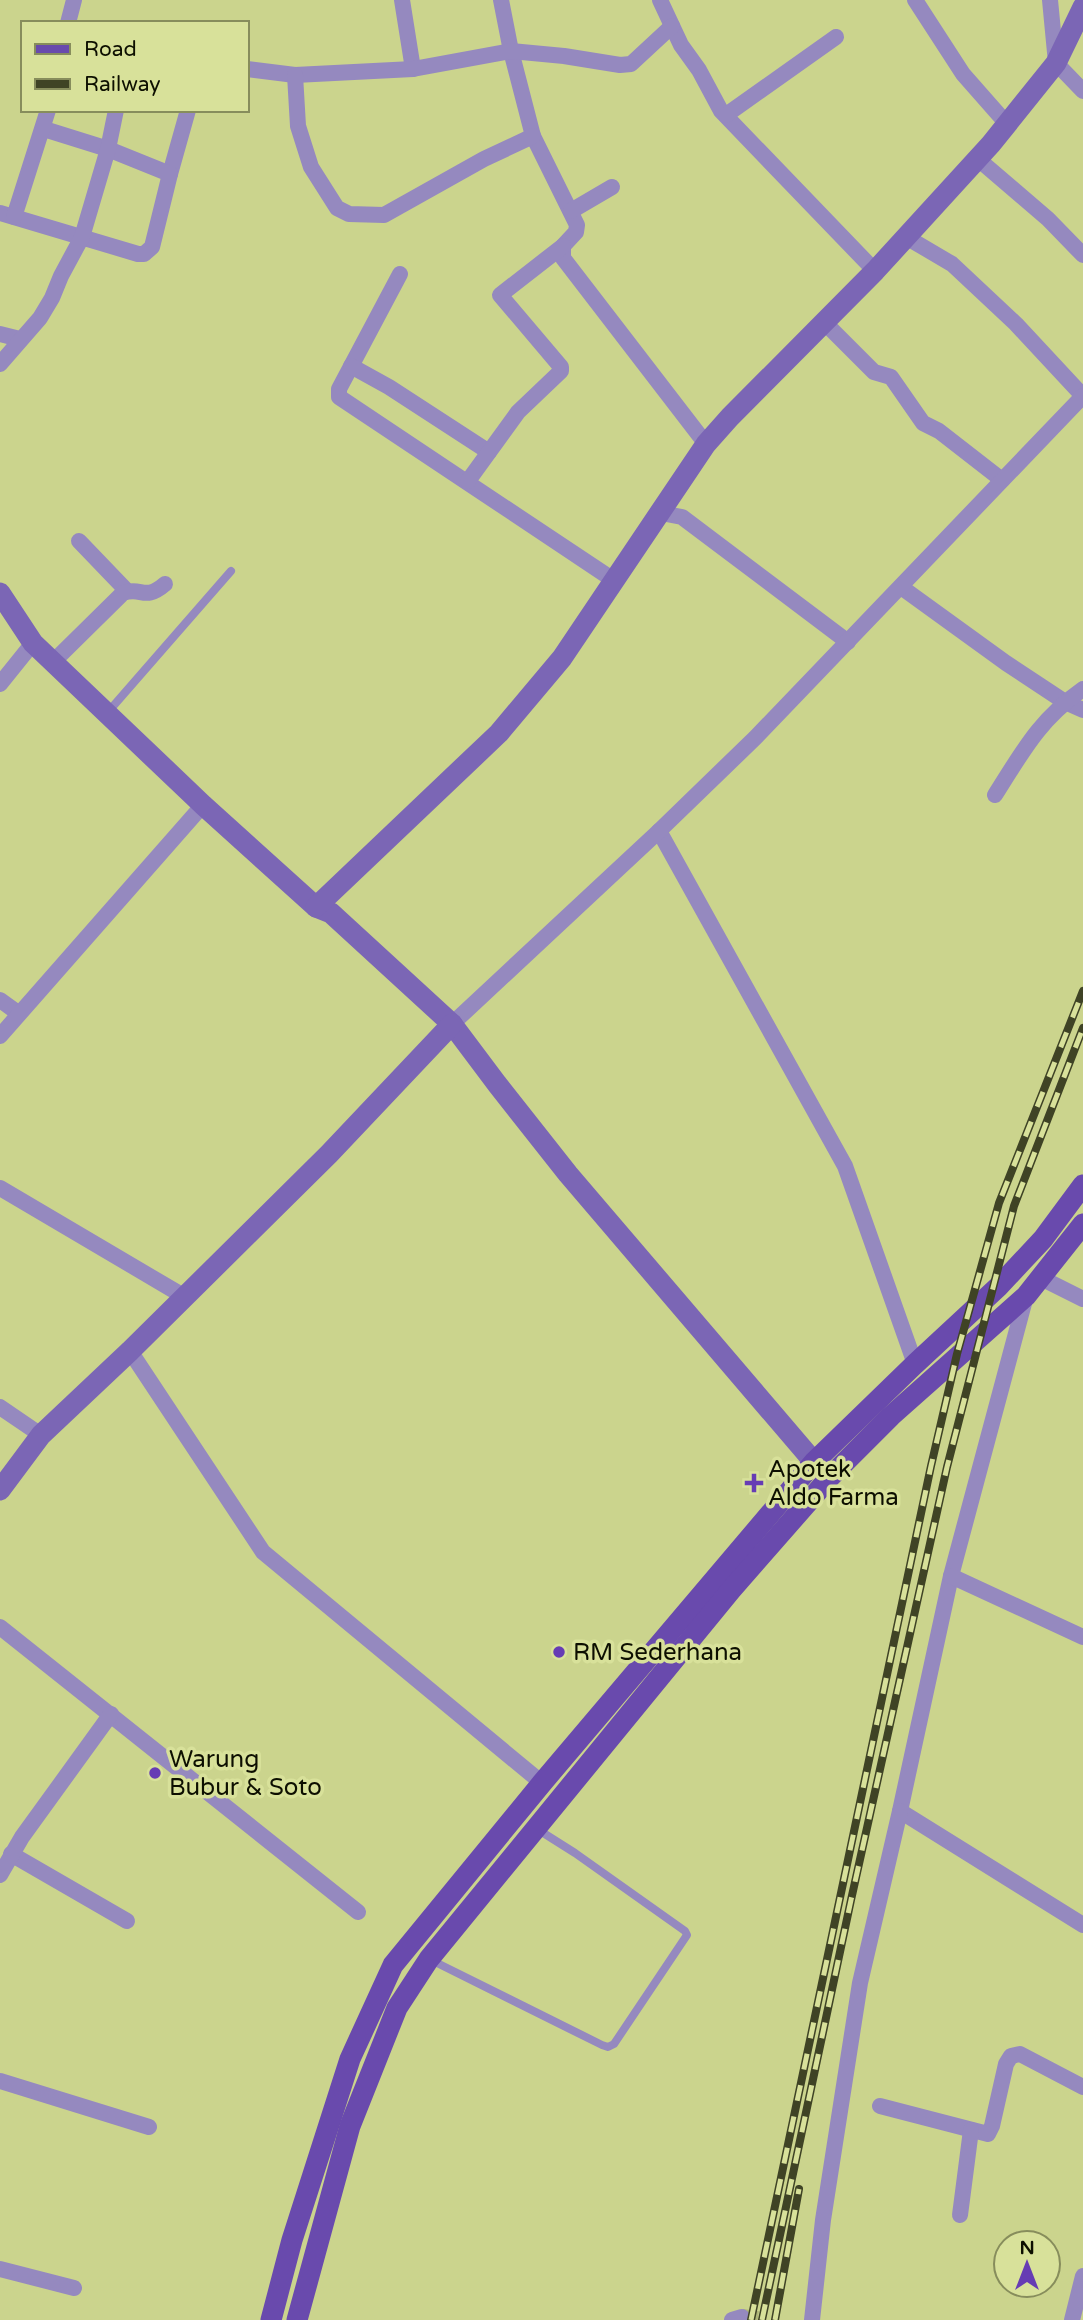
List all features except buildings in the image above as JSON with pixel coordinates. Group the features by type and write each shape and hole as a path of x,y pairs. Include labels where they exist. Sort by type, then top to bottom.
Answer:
{"main road":[{"path":"271,2320 292,2240 350,2059 393,1965 542,1783 814,1462 1007,1278 1044,1239 1083,1185"},
{"path":"301,2316 350,2126 397,2008 429,1959 723,1600 830,1477 900,1407 1026,1296 1083,1224"}],"street":[{"path":"402,0 413,69"},
{"path":"468,481 518,412 562,370 500,295 563,246 577,229 571,211 533,136 501,0"},
{"path":"660,0 681,45 726,115 875,271"},
{"path":"915,0 963,74 1007,124"},
{"path":"1050,0 1056,63 1083,90"},
{"path":"68,21 69,2"},
{"path":"316,907 499,733 562,658 706,444 875,271 978,159 1056,63 1083,7"},
{"path":"248,69 295,75 413,69 511,51 564,56 602,64 631,64 672,26"},
{"path":"726,115 836,37"},
{"path":"295,75 298,126 310,167 337,208 349,214 384,215 484,159 533,136"},
{"path":"48,112 44,129 7,215 138,254 149,252 187,112"},
{"path":"0,365 40,318 82,237 108,149 116,112"},
{"path":"44,129 108,149 170,174"},
{"path":"978,159 1048,219 1083,255"},
{"path":"571,211 612,187"},
{"path":"0,1490 41,1435 329,1154 453,1024 659,831 848,642 1083,396 1016,324 952,264 905,237"},
{"path":"563,246 563,258 706,444"},
{"path":"400,274 339,388 339,397 615,581"},
{"path":"824,322 874,372 891,377 923,423 939,431 1002,480"},
{"path":"0,334 20,339"},
{"path":"351,366 389,387 489,452"},
{"path":"661,513 682,517 848,642"},
{"path":"79,541 127,591 155,593 165,584"},
{"path":"901,587 1065,702 1083,710"},
{"path":"53,663 127,591"},
{"path":"0,593 33,643 53,663 316,907 331,913 453,1024 568,1174 814,1462"},
{"path":"0,684 33,643"},
{"path":"995,795 1035,731 1083,689"},
{"path":"0,1035 203,805"},
{"path":"659,831 845,1166 915,1364"},
{"path":"0,1000 18,1013"},
{"path":"0,1188 185,1297"},
{"path":"1041,1278 1083,1299"},
{"path":"812,2320 823,2220 860,1983 951,1576 1026,1296"},
{"path":"130,1351 263,1552 542,1783"},
{"path":"0,1407 41,1435"},
{"path":"951,1576 1083,1637"},
{"path":"0,1627 358,1912"},
{"path":"0,1875 11,1854 111,1714"},
{"path":"900,1811 1083,1925"},
{"path":"11,1854 127,1921"},
{"path":"880,2106 983,2134 990,2132 1003,2071 1013,2055 1023,2054 1083,2087"},
{"path":"0,2081 149,2127"},
{"path":"960,2215 971,2130"},
{"path":"0,2269 74,2288"},
{"path":"1072,2320 1083,2276"}],"lane":[{"path":"107,714 231,571"},
{"path":"429,1959 601,2045 608,2047 614,2043 687,1935 575,1853 535,1828"}],"tunnel":[{"path":"742,2317 763,2320"}],"railway":[{"path":"751,2320 957,1354 999,1203 1083,991"},
{"path":"762,2320 947,1467 1014,1206 1083,1028"},
{"path":"775,2320 799,2189"}],"place":[{"name":"Apotek Aldo Farma","path":"754,1483"},
{"name":"RM Sederhana","path":"559,1652"},
{"name":"Warung Bubur & Soto","path":"155,1773"}]}
